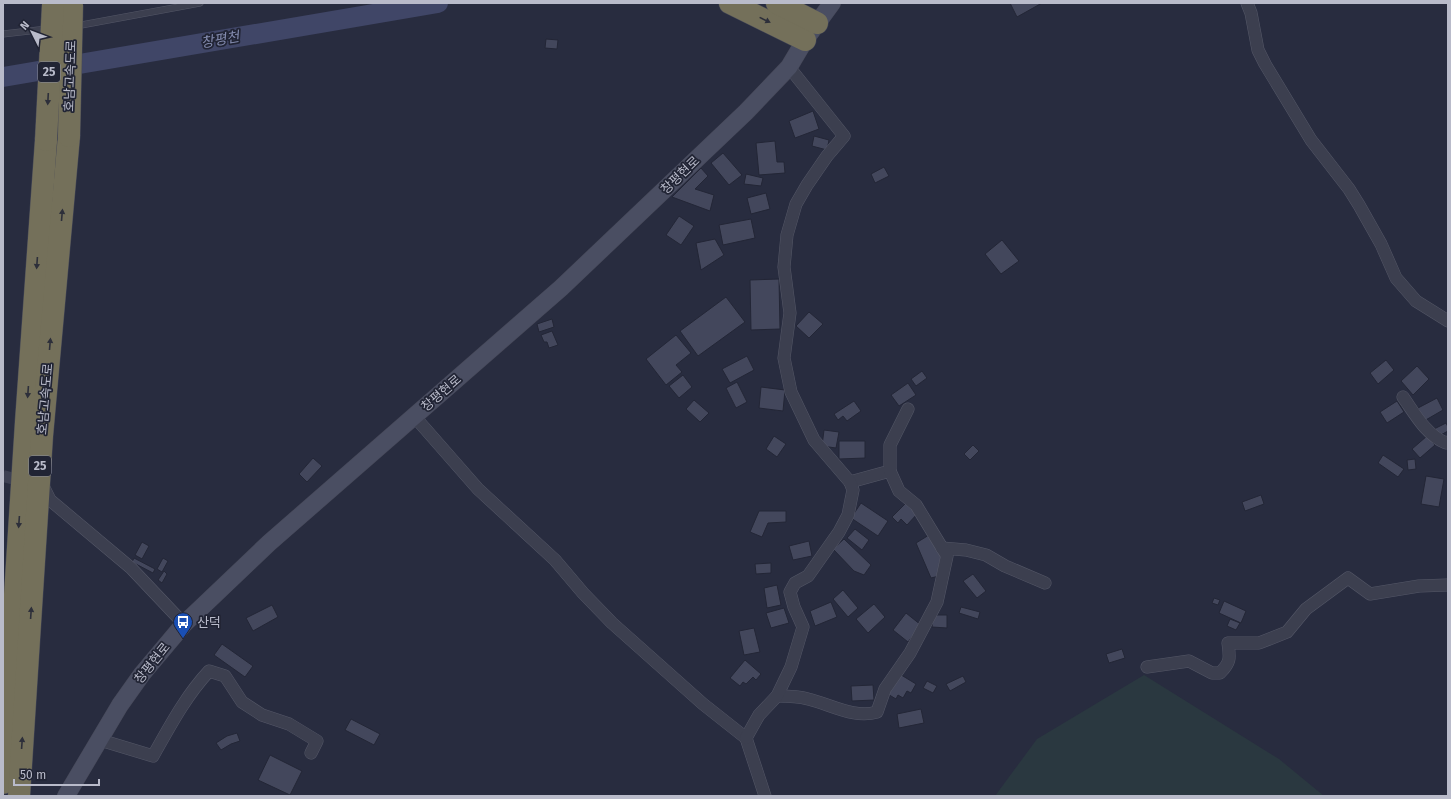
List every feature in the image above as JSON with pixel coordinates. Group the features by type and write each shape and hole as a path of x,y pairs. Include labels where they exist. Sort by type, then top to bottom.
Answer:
{"highway":[{"path":"730,3 811,32"},
{"path":"777,3 811,32"},
{"name":"호남고속도로","path":"19,796 42,436 68,136 65,4"},
{"name":"호남고속도로","path":"3,783 26,414 46,140 65,4"}],"main road":[{"name":"창평현로","path":"66,796 120,705 142,674 184,624 269,544 561,288 746,112 789,67 811,32 832,3"}],"street":[{"path":"1247,3 1251,13 1258,50 1265,64 1311,140 1349,189 1359,205 1381,244 1396,278 1416,301 1448,321"},
{"path":"746,738 759,715 777,696 791,667 803,627 794,608 790,592 795,582 808,576 839,532 848,514 853,490 850,482 814,440 791,392 784,358 790,313 784,267 787,235 796,204 806,185 844,136 789,67"},
{"path":"1403,397 1419,421 1437,439 1447,444"},
{"path":"777,696 807,698 848,711 868,714 877,712 884,689 910,653 937,602 947,556 916,504 899,490 890,471 890,445 908,409"},
{"path":"414,416 478,489 555,560 582,593 612,623 703,704 746,738 765,796"},
{"path":"850,482 890,471"},
{"path":"43,486 50,500 131,568 184,624"},
{"path":"942,548 966,550 986,555 1005,566 1045,583"},
{"path":"1147,667 1189,661 1212,673 1220,673 1227,666 1230,658 1228,643 1259,643 1286,632 1306,609 1348,578 1370,594 1419,586 1448,585"},
{"path":"100,740 153,756 178,710 209,671 225,676 242,702 262,715 289,724 317,741 311,753"}],"lane":[{"path":"64,28 200,3"},
{"path":"3,34 56,28"}],"shaded area":[{"path":"1144,675 1279,759 1324,796 995,796 1037,739"}],"building":[{"path":"1010,3 1042,3 1017,17"},
{"path":"546,39 558,40 557,49 545,48"},
{"path":"813,111 819,129 795,138 789,121"},
{"path":"814,136 829,140 827,150 812,146"},
{"path":"775,141 777,162 784,162 785,173 759,175 756,143"},
{"path":"723,153 742,175 729,185 711,163"},
{"path":"884,167 889,176 875,183 871,174"},
{"path":"701,168 708,176 695,189 714,195 710,211 672,197"},
{"path":"746,174 763,178 761,186 744,184"},
{"path":"766,193 770,209 751,214 747,198"},
{"path":"679,216 694,226 681,245 666,235"},
{"path":"751,219 755,238 723,245 719,225"},
{"path":"715,239 724,255 701,270 696,243"},
{"path":"1002,240 1019,261 1001,274 985,254"},
{"path":"779,279 780,329 751,330 750,280"},
{"path":"726,297 745,322 698,356 680,331"},
{"path":"809,312 823,324 809,338 796,326"},
{"path":"552,319 554,327 539,332 537,324"},
{"path":"552,331 558,345 549,348 547,342 544,342 541,335"},
{"path":"676,335 691,353 676,365 682,372 666,385 646,359"},
{"path":"747,356 754,370 730,383 722,369"},
{"path":"1386,360 1394,370 1378,384 1370,373"},
{"path":"1417,366 1429,379 1413,395 1401,381"},
{"path":"922,371 927,378 916,386 911,379"},
{"path":"683,375 692,387 679,398 669,386"},
{"path":"737,382 747,402 736,408 726,388"},
{"path":"908,383 916,395 899,406 891,395"},
{"path":"761,387 785,390 783,411 759,408"},
{"path":"1437,398 1443,410 1424,421 1418,408"},
{"path":"694,400 709,413 700,422 686,409"},
{"path":"854,401 861,411 847,421 843,416 838,420 834,414"},
{"path":"1397,401 1404,412 1387,423 1380,412"},
{"path":"1446,423 1448,431 1439,436 1432,430"},
{"path":"824,430 839,432 836,448 822,446"},
{"path":"774,436 786,444 777,457 766,449"},
{"path":"1427,436 1435,445 1420,458 1412,449"},
{"path":"839,441 865,441 865,458 839,459"},
{"path":"973,445 979,451 970,460 964,454"},
{"path":"1383,455 1404,469 1398,477 1378,463"},
{"path":"313,458 322,466 307,482 299,474"},
{"path":"1415,459 1416,469 1408,470 1407,460"},
{"path":"1426,476 1444,479 1439,507 1421,504"},
{"path":"1261,495 1264,504 1245,511 1242,502"},
{"path":"907,502 918,513 907,525 901,519 898,523 892,517"},
{"path":"861,503 888,521 878,536 851,518"},
{"path":"759,511 786,511 786,522 768,523 762,537 750,532"},
{"path":"855,529 869,540 862,550 847,538"},
{"path":"929,535 943,557 939,576 931,578 916,543"},
{"path":"844,539 871,565 864,575 854,571 833,549"},
{"path":"809,541 812,556 793,560 789,546"},
{"path":"142,542 149,546 142,559 135,555"},
{"path":"134,558 155,569 153,573 132,562"},
{"path":"163,558 168,561 162,572 157,569"},
{"path":"771,563 771,573 756,574 755,564"},
{"path":"164,571 167,574 162,583 158,580"},
{"path":"973,574 986,591 977,598 963,581"},
{"path":"777,585 781,605 767,608 764,588"},
{"path":"843,590 858,608 848,617 833,599"},
{"path":"1214,598 1220,600 1218,605 1212,603"},
{"path":"1224,601 1246,611 1241,623 1219,613"},
{"path":"831,602 837,617 815,626 810,611"},
{"path":"874,604 885,617 868,633 856,619"},
{"path":"272,605 278,617 253,631 246,618"},
{"path":"961,607 980,612 978,619 959,613"},
{"path":"784,608 789,623 771,628 766,613"},
{"path":"906,613 921,625 908,642 893,630"},
{"path":"933,615 947,615 947,628 932,627"},
{"path":"1230,619 1240,623 1236,630 1227,626"},
{"path":"754,628 760,652 744,655 739,631"},
{"path":"222,644 253,666 245,677 214,655"},
{"path":"1122,649 1125,658 1109,663 1106,654"},
{"path":"745,660 761,674 756,680 753,677 746,684 743,682 740,686 730,678"},
{"path":"898,673 916,684 911,693 907,691 903,698 898,695 896,699 886,693"},
{"path":"963,676 966,682 950,691 946,684"},
{"path":"927,681 937,686 933,693 923,688"},
{"path":"873,685 874,700 852,701 851,686"},
{"path":"921,709 924,723 899,728 897,714"},
{"path":"351,719 380,734 374,745 345,730"},
{"path":"237,733 240,741 221,750 216,743 227,736"},
{"path":"270,755 302,771 290,795 258,780"}],"waterway":[{"name":"창평천","path":"3,77 438,3"}],"tunnel":[{"path":"3,476 26,482"}],"place":[{"name":"산덕","path":"183,639"}]}
